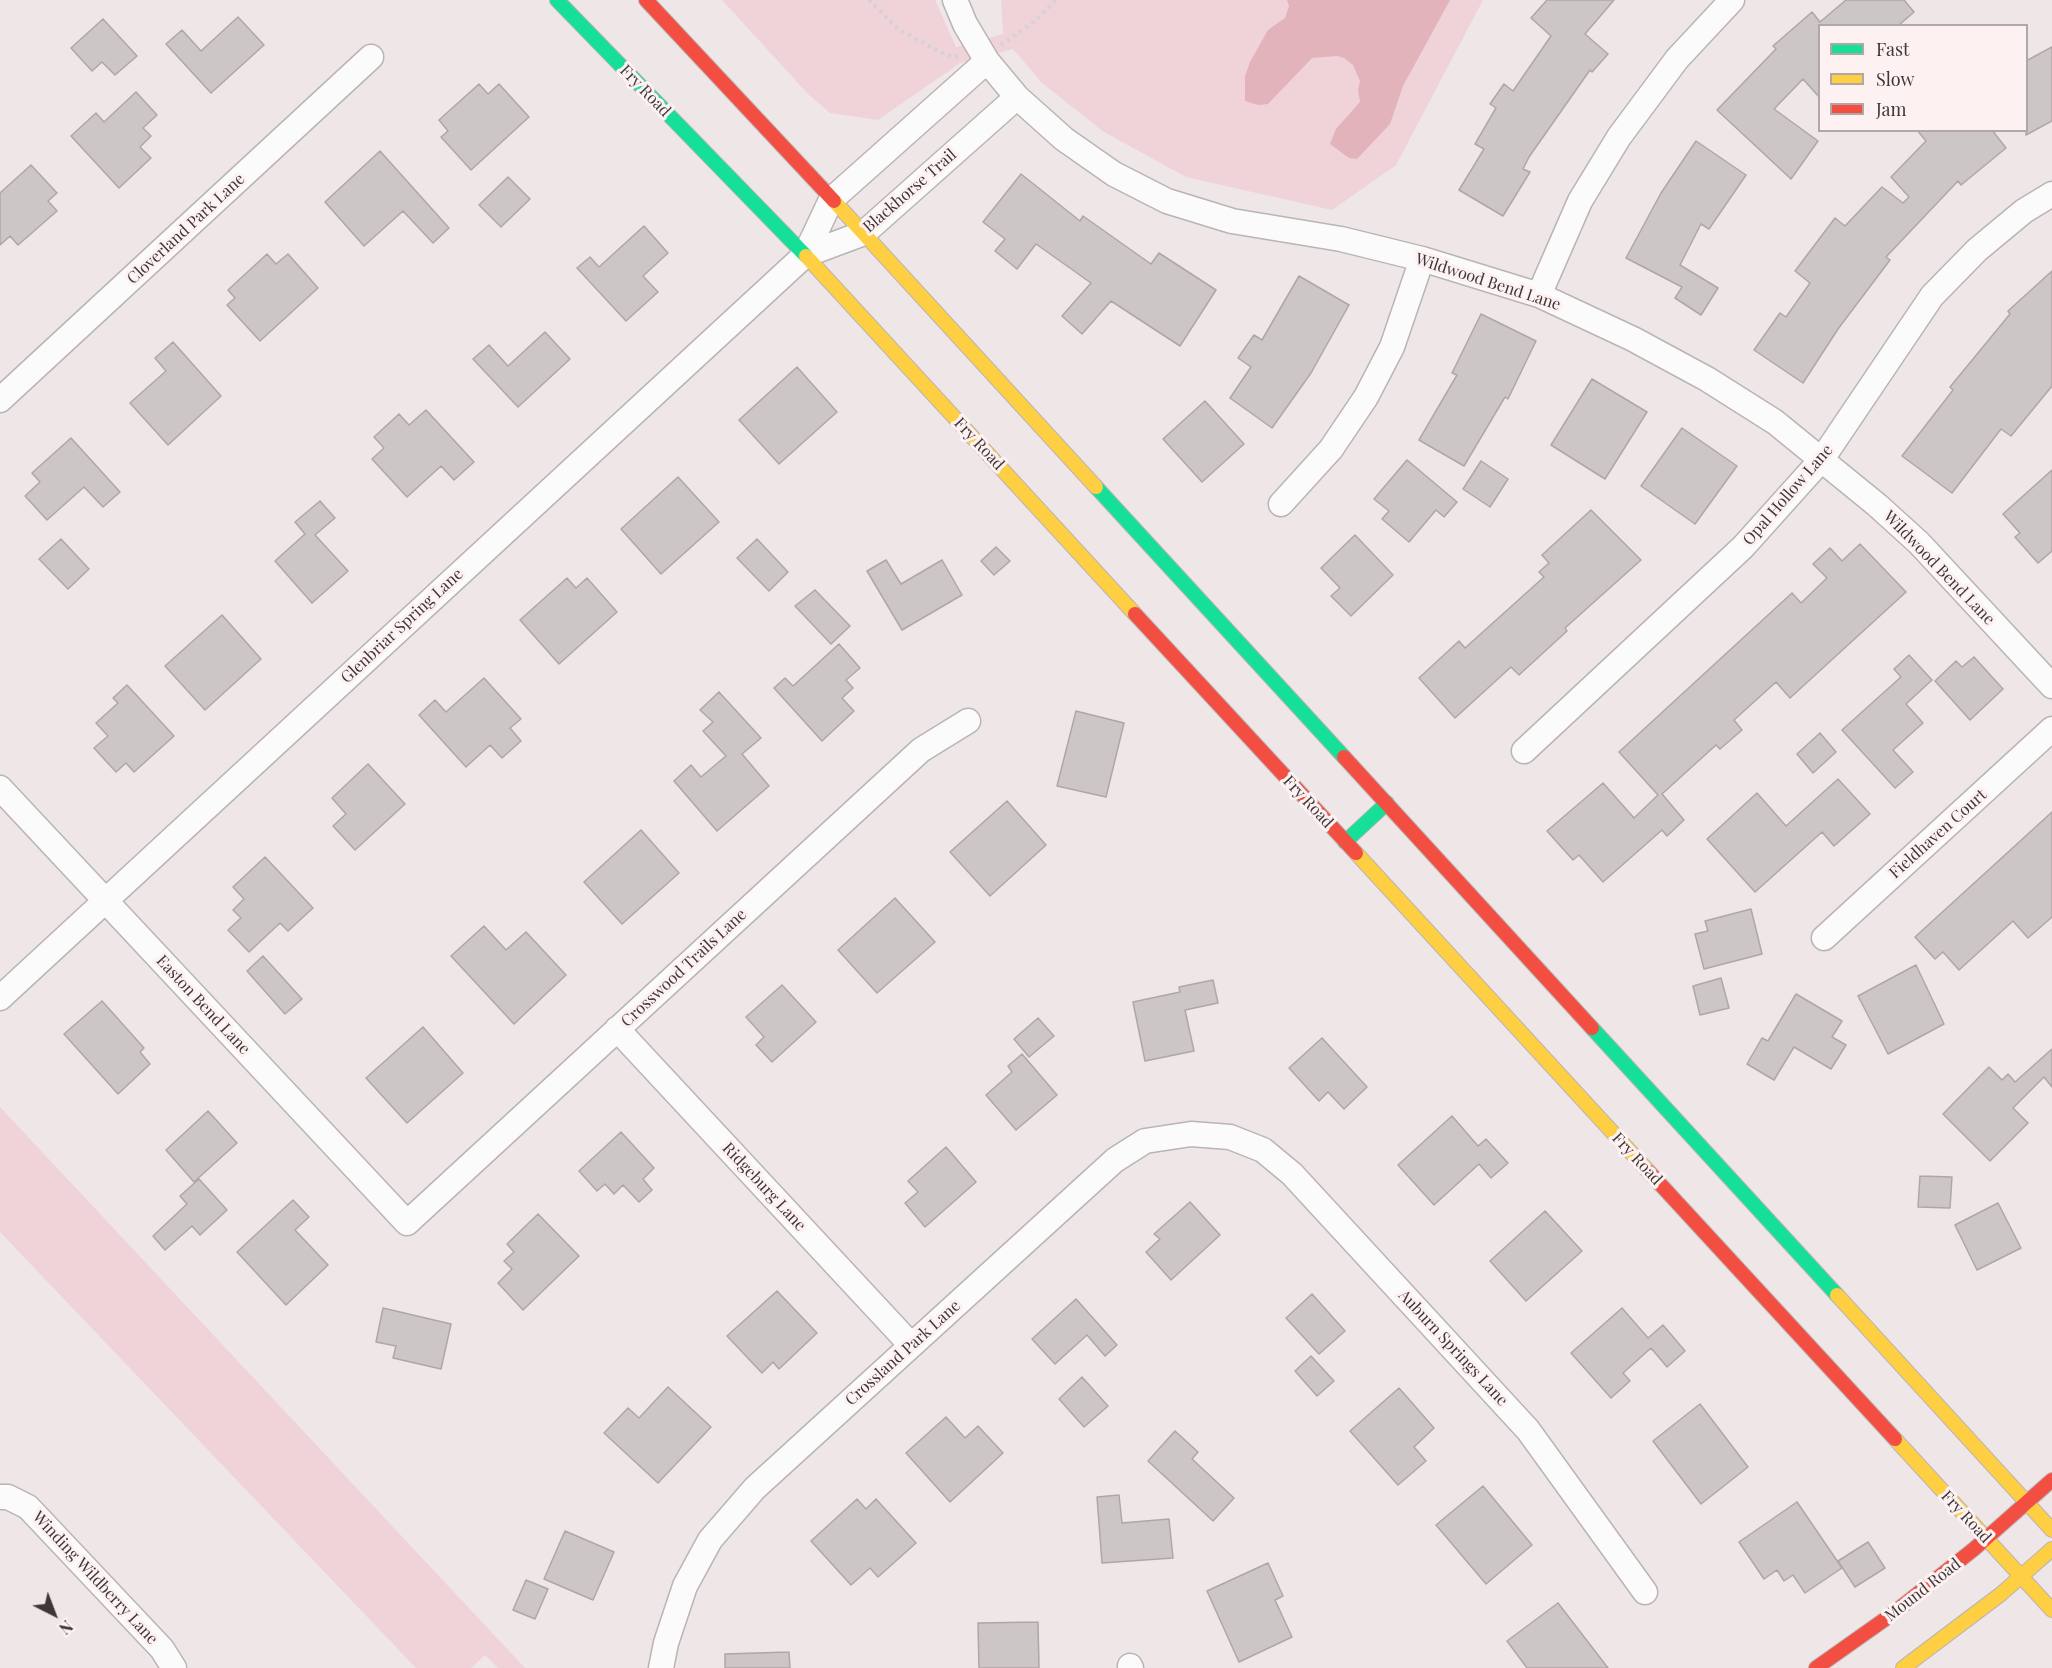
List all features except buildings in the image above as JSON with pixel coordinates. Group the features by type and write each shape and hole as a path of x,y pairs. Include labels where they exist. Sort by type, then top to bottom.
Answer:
{"main road":[{"name":"Fry Road","path":"557,0 805,255 2052,1610"},
{"path":"646,0 831,200 864,232 2052,1530"},
{"path":"1345,842 1387,803"},
{"name":"Mound Road","path":"1816,1668 1891,1616 2052,1480"},
{"path":"1903,1668 2052,1549"}],"street":[{"name":"Wildwood Bend Lane","path":"955,0 965,24 987,61 1017,96 1064,139 1098,162 1167,201 1232,221 1341,239 1422,259 1539,295 1632,339 1707,379 1775,422 1822,459 1919,543 2052,686"},
{"path":"1539,295 1580,201 1619,137 1677,59 1732,0"},
{"name":"Cloverland Park Lane","path":"0,400 371,57"},
{"path":"805,255 831,200 987,61"},
{"name":"Blackhorse Trail","path":"805,255 864,232 1017,96"},
{"name":"Opal Hollow Lane","path":"1524,751 1743,547 1822,459 1932,296 1977,250 2024,211 2052,194"},
{"name":"Glenbriar Spring Lane","path":"0,998 805,255"},
{"path":"1281,504 1331,449 1366,397 1392,347 1422,259"},
{"name":"Crosswood Trails Lane","path":"407,1223 921,750 968,721"},
{"name":"Fieldhaven Court","path":"1824,938 2052,729"},
{"name":"Easton Bend Lane","path":"0,788 407,1223"},
{"name":"Ridgeburg Lane","path":"617,1029 911,1346"},
{"name":"Crossland Park Lane","path":"661,1668 666,1643 685,1586 710,1540 755,1488 1115,1160 1144,1141 1191,1134 1230,1137"},
{"name":"Auburn Springs Lane","path":"1230,1137 1263,1150 1292,1174 1528,1430 1645,1592"},
{"name":"Winding Wildberry Lane","path":"4,1497 28,1507 162,1649 174,1668"}],"path":[{"path":"1027,26 1056,0"}],"shaded area":[{"path":"722,0 935,0 956,47 1003,34 1001,0 1483,0 1396,165 1332,210 1186,177 1104,132 1042,83 1013,49 960,63 878,120 830,113 809,95"},
{"path":"1287,0 1450,0 1403,86 1390,124 1357,159 1349,158 1330,144 1336,129 1360,102 1358,90 1360,81 1353,65 1344,58 1337,56 1312,58 1268,104 1258,105 1245,101 1245,76 1250,62 1268,30 1285,18 1289,6"},
{"path":"0,1107 525,1668 498,1668 485,1655 471,1668 416,1668 0,1232"}],"traffic: fast":[{"path":"557,0 806,256"},
{"path":"1096,487 1344,757"},
{"path":"1345,842 1387,803"},
{"path":"1592,1028 1837,1295"}],"traffic: slow":[{"path":"834,201 1096,487"},
{"path":"806,256 1135,614"},
{"path":"1356,853 1649,1172"},
{"path":"1837,1295 2052,1530"},
{"path":"1895,1439 2052,1610"},
{"path":"1903,1668 2001,1594 2052,1549"}],"traffic: jam":[{"path":"646,0 834,201"},
{"path":"1135,614 1356,853"},
{"path":"1344,757 1592,1028"},
{"path":"1649,1172 1895,1439"},
{"path":"1816,1668 1891,1615 1974,1549 2052,1480"}]}
